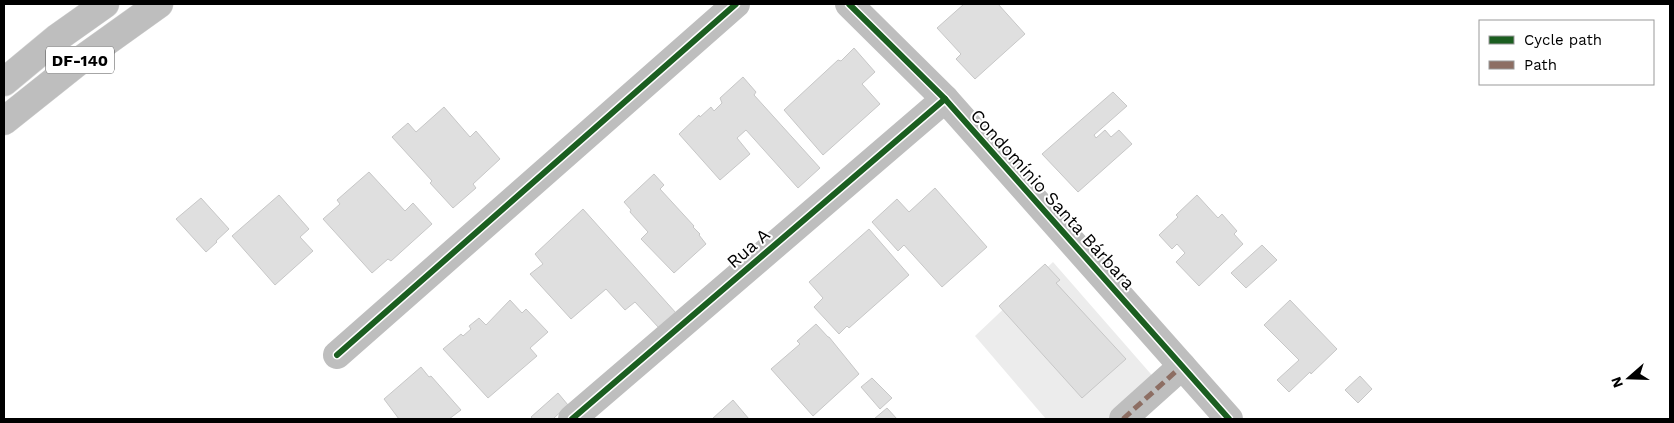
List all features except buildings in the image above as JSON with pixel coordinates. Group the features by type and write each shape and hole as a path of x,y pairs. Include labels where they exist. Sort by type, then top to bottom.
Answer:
{"street":[{"name":"DF-140","path":"4,82 57,38 105,4"},
{"name":"DF-140","path":"4,121 78,62 159,4"},
{"path":"336,355 736,4"},
{"name":"Condomínio Santa Bárbara","path":"848,4 944,99 1229,419"},
{"name":"Rua A","path":"572,419 944,99"},
{"path":"1124,419 1182,366"}],"shaded area":[{"path":"1053,262 1157,381 1116,419 1046,419 975,336"}],"marked path":[{"path":"1123,419 1182,366"}],"cycle path":[{"path":"337,355 736,4"},
{"path":"849,4 945,99 1229,419"},
{"path":"572,419 945,99"}]}
